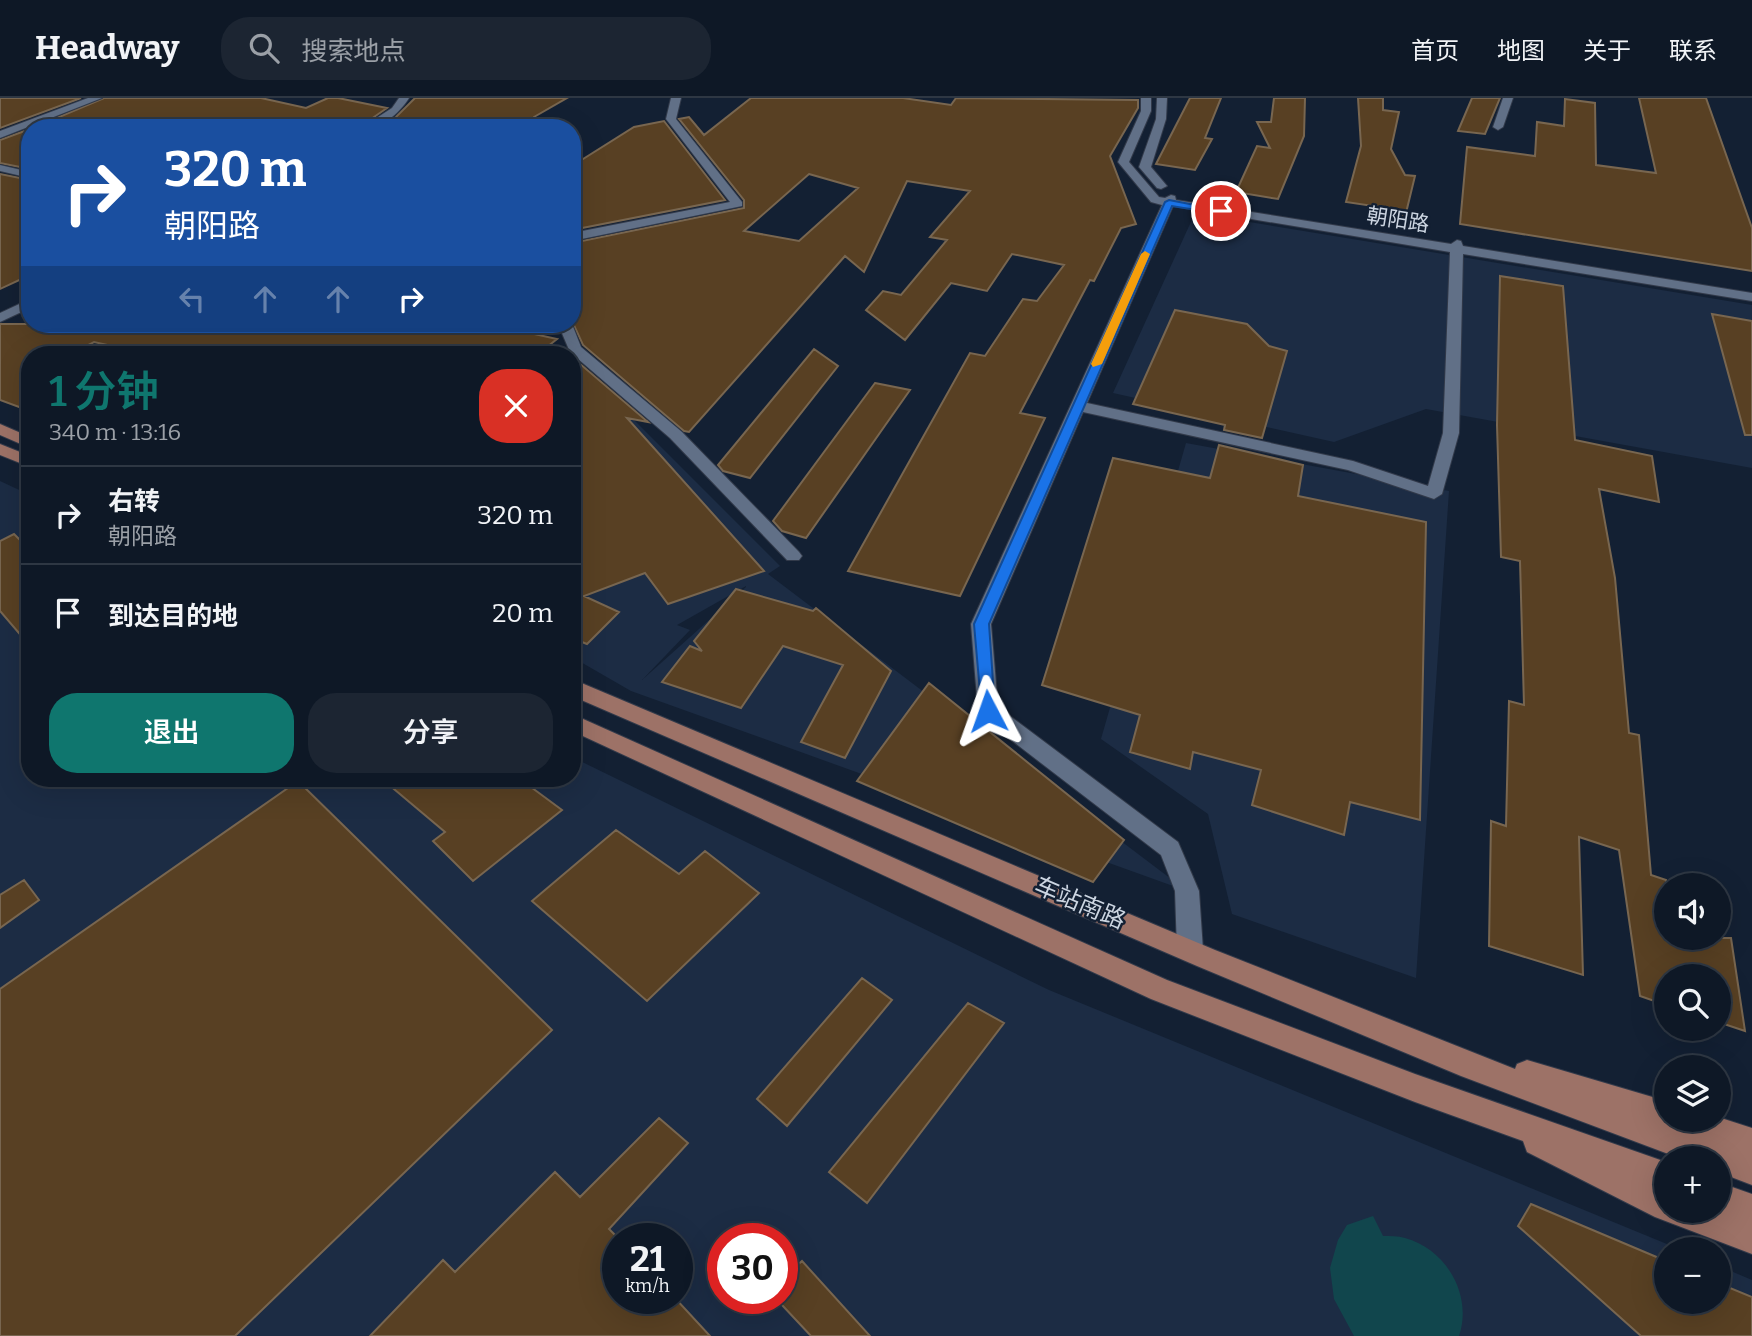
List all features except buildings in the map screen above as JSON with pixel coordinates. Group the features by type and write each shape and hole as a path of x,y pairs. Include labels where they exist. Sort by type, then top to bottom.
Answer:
{"main road":[{"path":"0,429 21,439"},
{"path":"0,449 21,458"},
{"name":"车站南路","path":"581,691 1190,950 1417,1043 1591,1112 1752,1170"},
{"name":"车站南路","path":"581,726 1160,990 1460,1104 1654,1173"},
{"path":"1417,1043 1654,1112"},
{"path":"1460,1104 1654,1200"},
{"path":"1721,1132 1752,1142"},
{"path":"1731,1202 1752,1209"},
{"path":"1711,1223 1752,1239"}],"street":[{"path":"42,119 97,98"},
{"path":"381,119 396,110 404,98"},
{"path":"581,235 738,204 671,119 676,98"},
{"name":"朝阳路","path":"1146,98 1146,111 1123,162 1154,200 1170,200 1752,291"},
{"path":"1162,98 1161,119 1144,167 1170,200 981,624 988,711 1170,849 1187,891 1190,950"},
{"path":"1498,127 1508,98"},
{"path":"0,135 21,127"},
{"path":"0,168 21,173"},
{"path":"1079,406 1353,466 1433,494 1451,433 1457,246"},
{"name":"朝阳路","path":"1457,246 1752,296"},
{"path":"0,318 21,308"},
{"path":"581,354 676,435 793,556"}],"shaded area":[{"path":"1195,213 1752,305 1752,468 1426,409 1334,442 1113,393"},
{"path":"581,367 780,566 768,574 1187,891 631,691 581,662","holes":["746,586 642,680 690,630 677,625"]},
{"path":"1186,443 1449,491 1416,978 1232,914 1208,814 1101,739"},
{"path":"0,481 21,491 21,787 581,787 581,761 1049,990 1654,1239 1654,1314 1731,1314 1731,1271 1752,1280 1752,1336 0,1336"},
{"path":"1373,1216 1383,1236 1402,1237 1420,1244 1444,1263 1459,1290 1462,1320 1459,1336 1354,1336 1334,1299 1330,1268 1338,1240 1347,1225"}],"slow traffic":[{"path":"1097,364 1145,254"}],"route":[{"path":"988,711 981,624 1169,202 1221,211"}]}
